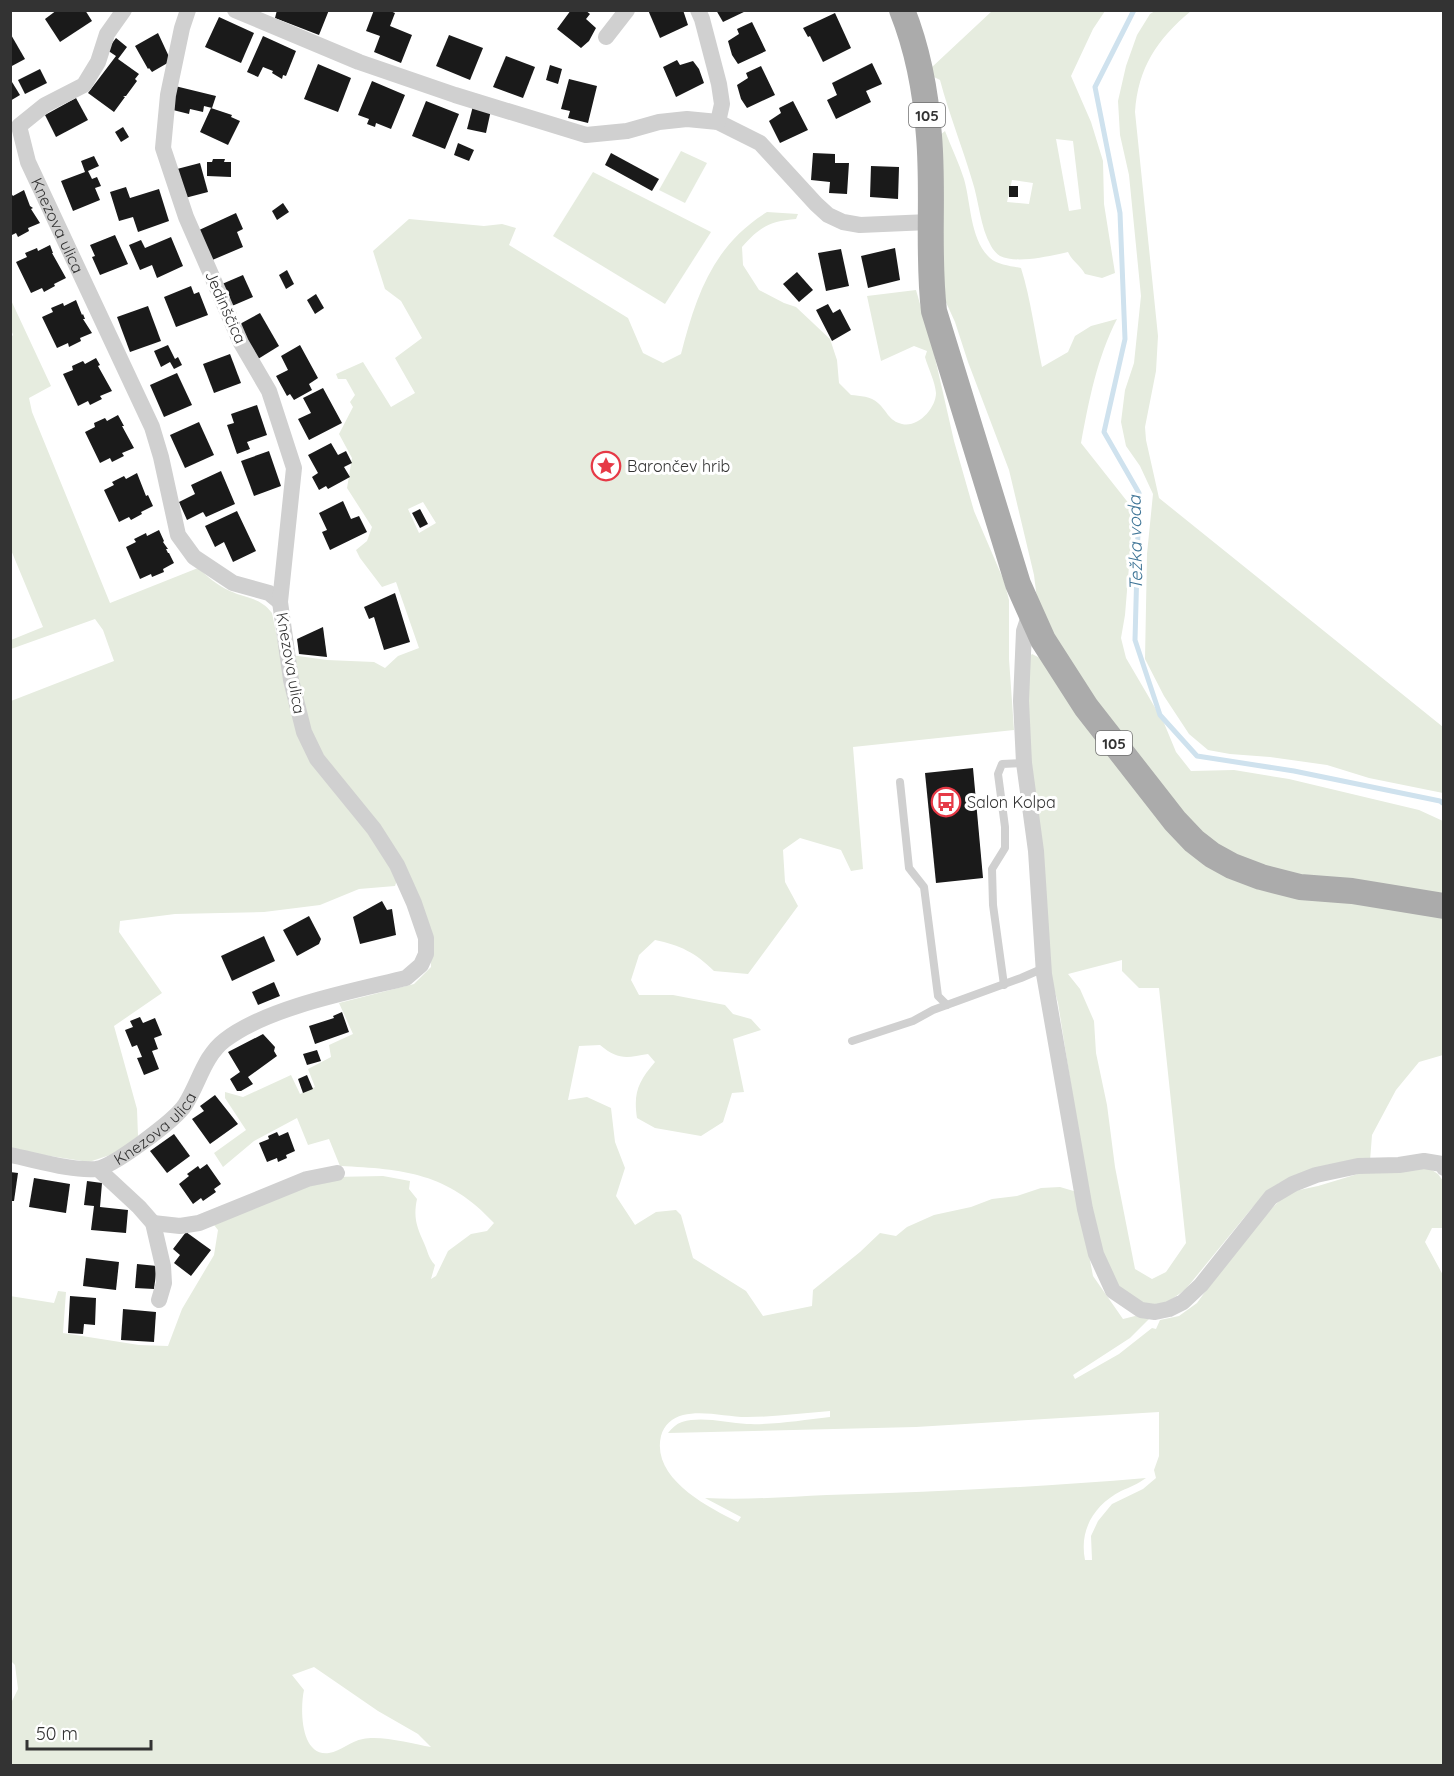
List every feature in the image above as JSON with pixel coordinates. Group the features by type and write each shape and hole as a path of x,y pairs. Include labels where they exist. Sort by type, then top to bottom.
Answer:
{"main road":[{"name":"105","path":"902,10 911,33 926,102 930,138 930,276 934,311 1018,584 1043,640 1086,707 1175,821 1194,841 1212,855 1232,866 1261,877 1299,887 1352,891 1443,906"}],"street":[{"name":"Knezova ulica","path":"10,1155 98,1169 172,1120 185,1105 213,1051 226,1040 251,1025 283,1011 406,978 421,965 426,954 426,938 397,865 374,830 317,759 304,732 291,680 280,602 269,593 233,583 195,557 178,535 152,427 28,162 19,126 45,105 84,85 98,62 107,33 124,10"},
{"name":"Jedinščica","path":"188,10 168,95 163,148 186,217 241,343 268,391 294,468 280,602"},
{"path":"235,10 359,62 455,95 586,135 627,131 659,122 687,119 718,122 759,143 828,215 843,222 860,225 929,222"},
{"path":"606,37 627,10"},
{"path":"698,10 719,84 722,104 718,122"},
{"path":"1030,613 1024,631 1021,701 1024,763 1036,851 1044,967 1085,1209 1096,1254 1113,1291 1141,1310 1155,1312 1168,1309 1183,1302 1201,1285 1271,1197 1293,1184 1316,1175 1358,1166 1424,1161 1443,1165"},
{"name":"Knezova ulica","path":"98,1169 153,1223 163,1266 164,1282 159,1300"},
{"path":"153,1223 180,1226 199,1223 307,1179 337,1173"}],"lane":[{"path":"1004,985 993,905 992,869 1005,848 1005,827 998,774 1002,764 1024,763"},
{"path":"900,782 909,868 924,887 938,996 947,1005"},
{"path":"852,1041 913,1021 947,1005 1004,985 1044,967"}],"shaded area":[{"path":"992,11 1105,11 1093,29 1071,76 1091,122 1103,161 1104,204 1115,273 1102,278 1085,274 1068,252 1015,259 1000,256 995,252 984,231 972,180 940,80 934,77 931,68","holes":["1056,139 1073,141 1081,209 1069,211","1012,180 1033,183 1029,204 1007,202"]},
{"path":"1155,11 1191,11 1168,32 1151,56 1140,82 1135,112 1158,336 1156,371 1145,427 1159,498 1443,727 1443,793 1369,778 1327,765 1208,750 1189,734 1164,696 1145,659 1147,554 1153,494 1140,466 1126,446 1121,422 1125,390 1134,363 1141,296 1129,175 1120,135 1118,101 1126,66 1137,35 1150,14"},
{"path":"945,131 964,179 978,241 990,258 1005,265 1021,268 1042,367 1068,352 1075,336 1091,326 1117,319 1099,364 1081,443 1130,505 1131,542 1121,638 1126,658 1164,723 1176,752 1191,771 1234,770 1289,779 1419,810 1443,821 1443,895 1304,878 1248,863 1213,844 1191,826 1128,747 1039,615 1034,575 1009,470 955,322 940,289 940,135"},
{"path":"681,151 707,163 685,203 659,190"},
{"path":"593,172 711,232 665,304 553,236"},
{"path":"767,212 798,214 796,219 772,224 754,235 742,247 743,265 759,290 796,307 830,339 837,360 839,383 851,395 872,399 891,418 902,424 920,420 933,405 936,393 925,357 927,351 914,346 881,361 867,296 916,290 974,511 1004,581 1009,600 1009,659 1014,730 853,747 863,869 851,871 841,850 800,838 783,850 785,882 798,906 748,974 714,971 701,959 687,951 655,940 639,955 631,980 639,995 673,995 725,1005 733,1014 751,1019 761,1030 733,1039 744,1092 732,1093 723,1122 701,1136 655,1128 637,1118 638,1087 655,1062 648,1054 622,1057 600,1045 579,1046 568,1100 587,1097 611,1108 615,1142 625,1168 616,1196 635,1225 656,1212 676,1210 681,1215 693,1258 746,1291 763,1316 812,1306 813,1290 880,1233 896,1236 907,1227 934,1215 971,1207 992,1199 1017,1196 1041,1188 1060,1187 1077,1192 1093,1276 1123,1319 1135,1316 1150,1318 1130,1338 1073,1375 1075,1379 1119,1354 1152,1328 1156,1329 1160,1320 1179,1316 1197,1303 1241,1242 1290,1192 1361,1173 1429,1168 1438,1174 1443,1181 1443,1228 1432,1228 1425,1242 1444,1277 1443,1765 11,1765 11,1703 18,1689 15,1665 10,1660 10,1296 54,1303 58,1291 66,1292 63,1333 139,1345 168,1346 182,1309 214,1255 218,1230 214,1225 241,1211 333,1177 383,1176 410,1181 409,1189 417,1199 415,1212 418,1227 429,1257 435,1265 431,1279 436,1276 448,1251 471,1234 487,1231 494,1223 460,1193 424,1177 385,1169 340,1166 329,1139 308,1145 297,1118 254,1141 223,1167 214,1153 246,1130 225,1098 225,1092 243,1097 291,1075 300,1094 315,1087 308,1069 331,1057 329,1045 353,1034 339,1003 414,984 431,967 430,931 321,755 307,719 291,655 327,660 374,662 385,668 398,656 419,648 396,582 382,587 356,550 367,541 372,527 347,488 352,458 339,434 353,407 350,402 355,395 346,379 338,379 336,374 363,362 391,407 415,393 395,358 422,338 401,301 385,289 373,251 409,219 484,226 502,224 516,228 509,245 628,318 643,353 663,363 681,354 693,312 709,274 720,256 748,225","holes":["423,502 436,523 419,533 408,509","830,1411 830,1417 789,1422 757,1424 690,1420 678,1424 668,1433 916,1427 1159,1412 1159,1456 1154,1470 1156,1478 1143,1489 1112,1504 1098,1521 1091,1536 1092,1560 1085,1560 1084,1539 1096,1511 1111,1497 1146,1478 947,1491 736,1499 705,1498 741,1517 738,1522 711,1508 684,1489 664,1465 660,1451 661,1436 666,1425 675,1418 699,1413 739,1417","314,1667 378,1711 418,1734 431,1747 370,1738 359,1740 333,1752 319,1752 307,1740 302,1708 304,1690 292,1675"]},
{"path":"10,298 51,386 29,398 32,412 110,603 198,568 225,589 263,604 272,613 289,696 397,880 395,886 359,889 320,905 264,912 175,914 120,921 119,932 162,993 114,1026 137,1109 138,1136 116,1153 89,1162 11,1150 11,701 114,661 103,630 95,619 11,649 11,640 43,627 11,550 10,338 13,335"},
{"path":"1032,654 1040,658 1170,831 1378,906 1443,918 1443,1055 1419,1062 1396,1090 1372,1135 1370,1161 1279,1183 1252,1208 1185,1290 1169,1301 1153,1306 1140,1303 1117,1285 1094,1231 1058,1003 1051,978 1029,749 1027,659","holes":["1122,960 1122,971 1139,988 1159,988 1186,1243 1166,1272 1152,1279 1135,1269 1096,1053 1094,1021 1080,989 1068,974"]}],"building":[{"path":"57,10 85,10 92,21 60,42 45,19"},
{"path":"277,10 329,10 319,35 275,18"},
{"path":"374,10 388,10 395,13 390,26 412,35 401,63 374,52 380,36 366,31"},
{"path":"571,10 585,10 590,14 586,19 596,28 589,41 581,48 557,29"},
{"path":"648,10 683,10 688,25 660,38"},
{"path":"716,10 748,10 723,22"},
{"path":"835,13 851,48 823,62 810,36 808,37 803,28"},
{"path":"219,17 254,33 241,63 205,47"},
{"path":"752,22 766,51 738,64 732,55 728,41 739,34 737,29"},
{"path":"10,33 25,59 10,67"},
{"path":"158,33 171,61 152,72 135,46"},
{"path":"449,35 483,48 470,80 436,66"},
{"path":"263,36 296,51 286,76 283,75 282,79 272,73 273,71 263,67 258,77 247,72"},
{"path":"116,38 127,47 118,59 139,74 135,79 137,81 126,96 123,96 125,97 114,112 88,93 116,56 107,50"},
{"path":"506,56 535,67 523,98 493,87"},
{"path":"677,60 680,65 693,61 704,83 676,97 663,67"},
{"path":"872,63 882,84 866,91 871,102 836,119 827,100 837,95 832,83"},
{"path":"318,64 351,78 338,112 304,99"},
{"path":"550,65 562,69 558,84 546,80"},
{"path":"761,66 775,95 747,108 741,99 737,85 748,78 746,73"},
{"path":"40,69 47,83 25,94 18,80"},
{"path":"569,79 597,86 588,123 568,118 570,111 561,109"},
{"path":"372,81 405,95 391,129 376,123 375,127 367,124 369,119 358,115"},
{"path":"12,82 20,95 10,101 10,83"},
{"path":"175,86 216,96 212,108 204,106 203,112 190,109 189,114 169,109"},
{"path":"76,98 88,120 56,137 45,115"},
{"path":"426,101 459,114 445,149 412,136"},
{"path":"793,101 808,130 780,143 769,121 781,113 779,108"},
{"path":"473,106 491,110 486,133 467,129"},
{"path":"211,108 232,115 231,117 240,121 228,145 200,132"},
{"path":"123,127 129,137 121,142 115,132"},
{"path":"458,143 474,150 469,161 454,155"},
{"path":"611,153 659,179 652,191 605,165"},
{"path":"813,153 835,154 835,163 849,163 847,194 829,193 830,182 811,180"},
{"path":"94,156 99,166 88,171 92,179 97,177 101,186 95,188 100,200 73,211 61,181 85,172 81,161"},
{"path":"213,159 225,159 224,162 231,162 231,177 207,176 207,162 212,162"},
{"path":"200,163 208,192 185,198 177,169"},
{"path":"871,166 899,167 898,199 870,197"},
{"path":"1009,186 1018,186 1018,197 1009,197"},
{"path":"126,187 130,198 159,189 169,221 138,232 133,217 119,221 110,192"},
{"path":"24,190 33,208 31,209 40,223 28,228 29,231 18,237 16,233 10,236 10,192 13,196"},
{"path":"283,203 289,212 277,220 272,211"},
{"path":"236,213 243,229 237,232 243,247 210,261 197,231"},
{"path":"115,235 128,264 100,275 92,257 95,256 90,245"},
{"path":"171,237 183,266 157,278 152,265 140,270 129,245 141,240 145,248"},
{"path":"50,245 66,278 44,292 42,288 31,293 16,262 27,257 25,253 37,248 38,251"},
{"path":"895,248 900,280 868,288 861,256"},
{"path":"841,249 849,286 826,291 818,253"},
{"path":"287,270 294,284 286,289 279,275"},
{"path":"797,272 813,290 799,302 783,284"},
{"path":"243,275 253,297 232,306 222,284"},
{"path":"191,286 194,294 199,292 208,315 176,327 164,297"},
{"path":"316,294 324,308 315,314 307,300"},
{"path":"76,300 85,319 83,319 92,333 80,338 81,341 69,347 68,343 57,348 42,317 53,312 51,308 63,303 64,306"},
{"path":"828,304 833,313 840,309 851,330 832,341 816,310"},
{"path":"148,306 161,341 130,352 117,317"},
{"path":"260,313 279,346 258,359 238,325"},
{"path":"168,345 175,359 178,357 182,365 174,369 170,362 161,367 154,351"},
{"path":"300,345 318,378 309,384 312,390 294,400 290,394 287,396 276,376 288,370 281,356"},
{"path":"230,354 241,383 214,393 203,364"},
{"path":"96,358 112,391 100,396 102,399 90,405 88,401 78,406 63,374 73,370 72,366 83,361 85,364"},
{"path":"177,373 192,405 164,417 150,385"},
{"path":"323,388 342,423 309,440 298,419 311,413 303,398"},
{"path":"257,405 267,435 247,442 250,449 237,454 227,425 234,423 231,414"},
{"path":"118,415 134,448 122,453 124,456 112,462 110,458 100,463 85,432 95,427 94,423 105,418 107,421"},
{"path":"199,422 214,455 185,468 170,435"},
{"path":"331,443 338,455 346,451 352,463 344,467 350,477 328,489 326,486 319,490 312,477 318,473 308,455"},
{"path":"269,451 281,486 254,496 241,461"},
{"path":"221,471 235,504 206,517 203,512 187,520 179,502 195,494 191,485"},
{"path":"137,473 146,496 148,495 153,506 131,520 129,517 119,522 104,490 114,485 112,482 124,476 126,479"},
{"path":"343,501 351,519 359,516 367,532 330,550 322,532 327,530 319,513"},
{"path":"420,509 428,524 420,528 412,513"},
{"path":"237,511 256,551 233,562 224,542 215,547 205,526"},
{"path":"159,530 174,563 163,569 164,572 140,579 126,547 136,542 134,539"},
{"path":"395,593 410,642 384,650 374,617 369,619 364,607"},
{"path":"323,627 327,657 299,654 297,639"},
{"path":"973,768 983,878 936,883 925,773"},
{"path":"382,901 387,910 392,909 396,935 360,944 353,917"},
{"path":"309,916 321,939 319,944 297,956 283,930"},
{"path":"264,936 275,961 232,981 221,956"},
{"path":"274,982 280,996 258,1005 252,992"},
{"path":"342,1012 349,1032 315,1044 309,1026 334,1018 333,1016"},
{"path":"140,1017 143,1023 155,1018 162,1035 154,1038 158,1049 152,1051 159,1069 144,1075 137,1058 142,1057 137,1045 132,1047 125,1030 133,1027 130,1021"},
{"path":"263,1034 275,1047 274,1051 277,1056 248,1077 253,1084 237,1091 230,1079 240,1072 228,1052"},
{"path":"317,1050 321,1061 307,1065 303,1054"},
{"path":"307,1075 313,1089 303,1093 298,1079"},
{"path":"215,1095 238,1124 210,1144 192,1119 204,1111 200,1106"},
{"path":"277,1132 279,1136 288,1132 295,1151 278,1162 277,1158 267,1162 259,1143 269,1139 268,1136"},
{"path":"174,1134 190,1156 167,1173 150,1151"},
{"path":"207,1164 221,1184 214,1189 216,1192 203,1201 201,1198 193,1204 179,1184 198,1166 200,1169"},
{"path":"10,1172 18,1173 14,1201 10,1201"},
{"path":"34,1178 70,1184 66,1213 29,1207"},
{"path":"87,1181 102,1183 100,1207 128,1210 126,1233 91,1230 94,1206 84,1205"},
{"path":"186,1232 211,1250 191,1276 174,1263 180,1255 173,1249"},
{"path":"86,1258 119,1262 116,1290 83,1286"},
{"path":"137,1264 157,1266 154,1289 135,1288"},
{"path":"70,1296 96,1298 95,1325 84,1324 83,1334 68,1333"},
{"path":"123,1309 156,1312 154,1342 121,1340"}],"waterway":[{"name":"Težka voda","path":"1134,10 1095,87 1120,213 1125,339 1104,432 1139,493 1135,640 1160,715 1197,756 1294,771 1440,801 1444,804"}],"place":[{"name":"Barončev hrib","path":"606,466"},
{"name":"Salon Kolpa","path":"946,802"}]}
